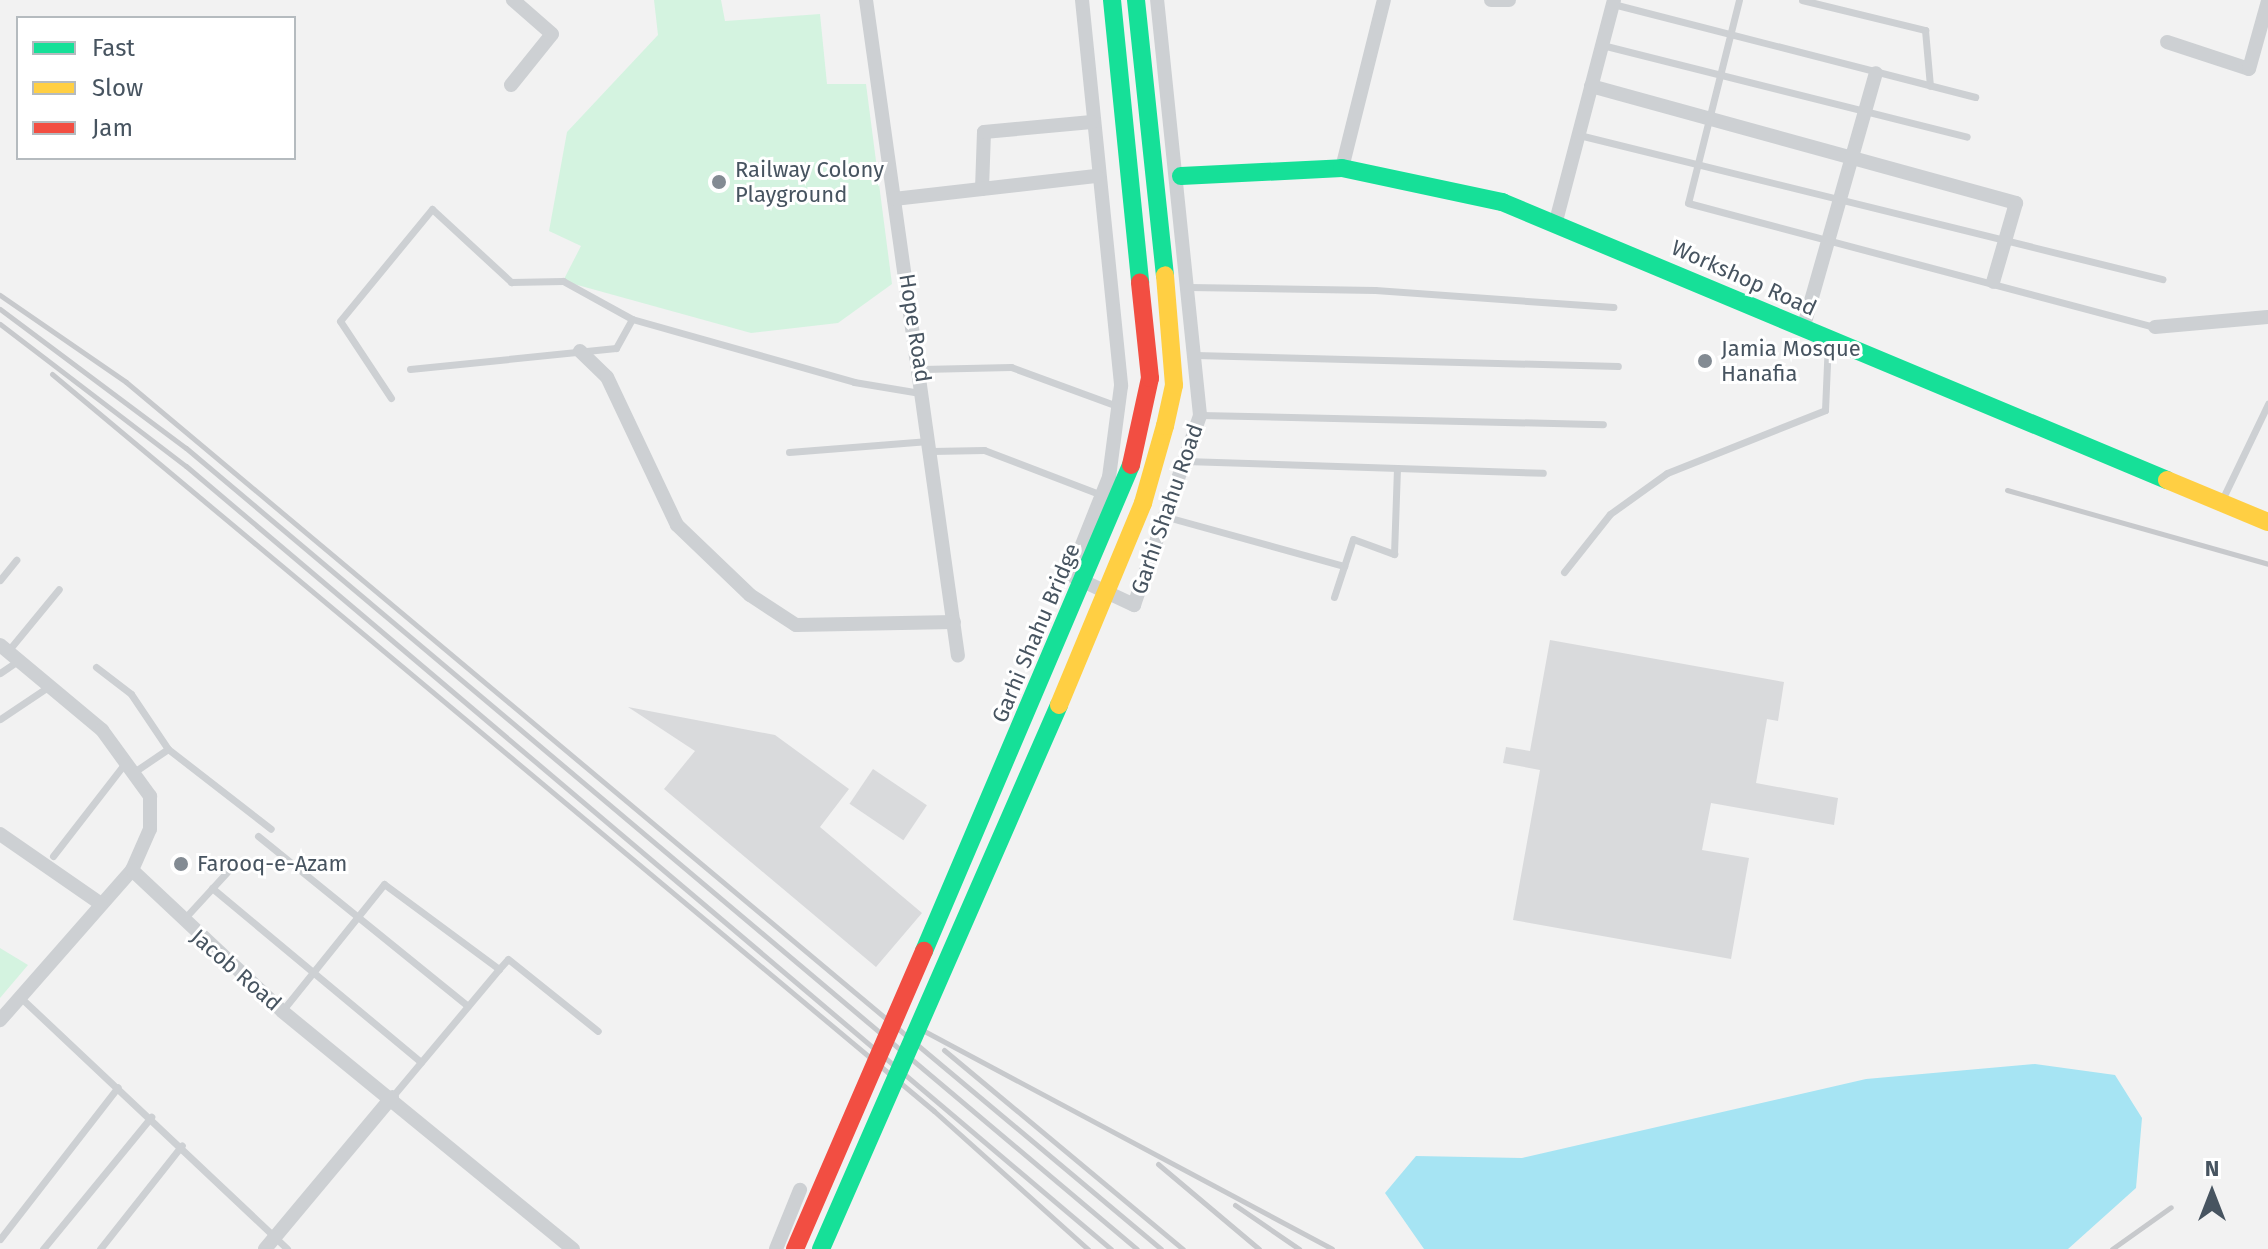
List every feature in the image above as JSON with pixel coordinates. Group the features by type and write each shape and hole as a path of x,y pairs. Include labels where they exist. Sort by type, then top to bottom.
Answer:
{"main road":[{"name":"Garhi Shahu Bridge","path":"795,1249 1127,484 1150,378 1112,0"},
{"path":"821,1249 1007,830 1143,503 1165,426 1174,385 1172,341 1136,0"},
{"name":"Workshop Road","path":"1181,176 1342,168 1449,187 1556,221 1828,342 2268,522"}],"street":[{"path":"511,85 552,34 513,0"},
{"name":"Hope Road","path":"866,0 922,369 958,656"},
{"name":"Garhi Shahu Road","path":"1082,0 1096,176 1115,295 1120,407 1102,495 1070,575 1134,605 1200,415 1181,176 1157,0"},
{"path":"1342,168 1384,0"},
{"path":"1491,0 1509,0"},
{"path":"2167,42 2249,69 2268,1"},
{"path":"1556,221 1614,2"},
{"path":"1803,329 1876,73"},
{"path":"1591,86 2016,203 1993,282"},
{"path":"982,189 984,132 1092,122"},
{"path":"894,199 1096,176"},
{"path":"2155,327 2268,317"},
{"path":"580,351 607,377 677,525 750,595 796,625 954,622"},
{"path":"0,1020 132,870 150,829 150,796 130,767 52,684 9,652"},
{"path":"0,834 101,904"},
{"name":"Jacob Road","path":"132,870 182,922 282,1011 392,1097 573,1249"},
{"path":"270,1243 392,1097"},
{"path":"777,1249 800,1190"}],"lane":[{"path":"1739,0 1688,203 2155,327"},
{"path":"1802,0 1925,30 1930,86"},
{"path":"1614,2 1975,97"},
{"path":"1602,45 1967,137"},
{"path":"1579,135 2162,279"},
{"path":"391,398 340,321 432,209 511,282 563,281 632,319 854,382 925,393"},
{"path":"1189,287 1375,290 1613,307"},
{"path":"410,369 616,348 632,319"},
{"path":"1564,572 1610,514 1667,473 1825,410 1828,342"},
{"path":"1195,355 1618,366"},
{"path":"922,369 1011,367 1120,407"},
{"path":"2220,504 2268,404"},
{"path":"1200,415 1603,424"},
{"path":"789,452 932,446 984,450 1102,495"},
{"path":"1185,461 1543,473"},
{"path":"1334,597 1353,539 1394,554 1397,468"},
{"path":"1167,517 1344,566"},
{"path":"0,580 16,560"},
{"path":"0,673 9,652 59,589"},
{"path":"96,667 131,694 168,749 271,829"},
{"path":"0,719 52,684"},
{"path":"53,856 130,767 168,749"},
{"path":"258,836 468,1006"},
{"path":"182,922 227,872"},
{"path":"282,1011 384,884 499,969"},
{"path":"212,888 421,1062"},
{"path":"392,1097 508,959 598,1031"},
{"path":"20,997 182,1145 270,1243 287,1249"},
{"path":"0,1239 118,1087"},
{"path":"43,1249 151,1117"},
{"path":"100,1249 182,1145"}],"green space":[{"name":"Railway Colony Playground","path":"654,0 721,0 725,21 820,14 827,84 866,84 892,284 838,323 751,333 563,281 581,246 549,231 567,132 658,35"},
{"path":"0,948 28,965 0,998"}],"water":[{"path":"2035,1064 2115,1075 2142,1118 2136,1188 2068,1249 1424,1249 1385,1193 1416,1156 1522,1158 1866,1079"}],"building":[{"path":"1550,640 1784,682 1778,721 1767,719 1756,783 1838,798 1834,825 1711,803 1702,850 1749,858 1731,959 1513,920 1540,770 1503,763 1506,747 1530,751"},
{"path":"628,707 775,735 849,789 820,827 922,913 876,967 664,789 695,751"},
{"path":"873,769 927,805 903,840 850,804"}],"railway":[{"path":"0,295 126,382 1161,1249"},
{"path":"0,309 186,448 1137,1249"},
{"path":"0,324 186,466 1111,1249"},
{"path":"52,374 934,1111 1088,1249"},
{"path":"2007,490 2268,564"},
{"path":"913,1025 1332,1249"},
{"path":"944,1050 1183,1249"},
{"path":"1158,1164 1259,1249"},
{"path":"1235,1205 1299,1249"},
{"path":"2112,1249 2171,1207"}],"traffic: fast":[{"path":"1112,0 1140,283"},
{"path":"1136,0 1165,275"},
{"path":"1181,176 1342,168 1502,202 2167,480"},
{"path":"924,951 1131,465"},
{"path":"821,1249 1059,705"}],"traffic: slow":[{"path":"1059,705 1143,503 1165,426 1174,385 1165,275"},
{"path":"2167,480 2268,522"}],"traffic: jam":[{"path":"1131,465 1150,378 1140,283"},
{"path":"795,1249 924,951"}],"place":[{"name":"Railway Colony Playground","path":"719,182"},
{"name":"Jamia Mosque Hanafia","path":"1705,361"},
{"name":"Farooq-e-Azam","path":"181,864"}]}
